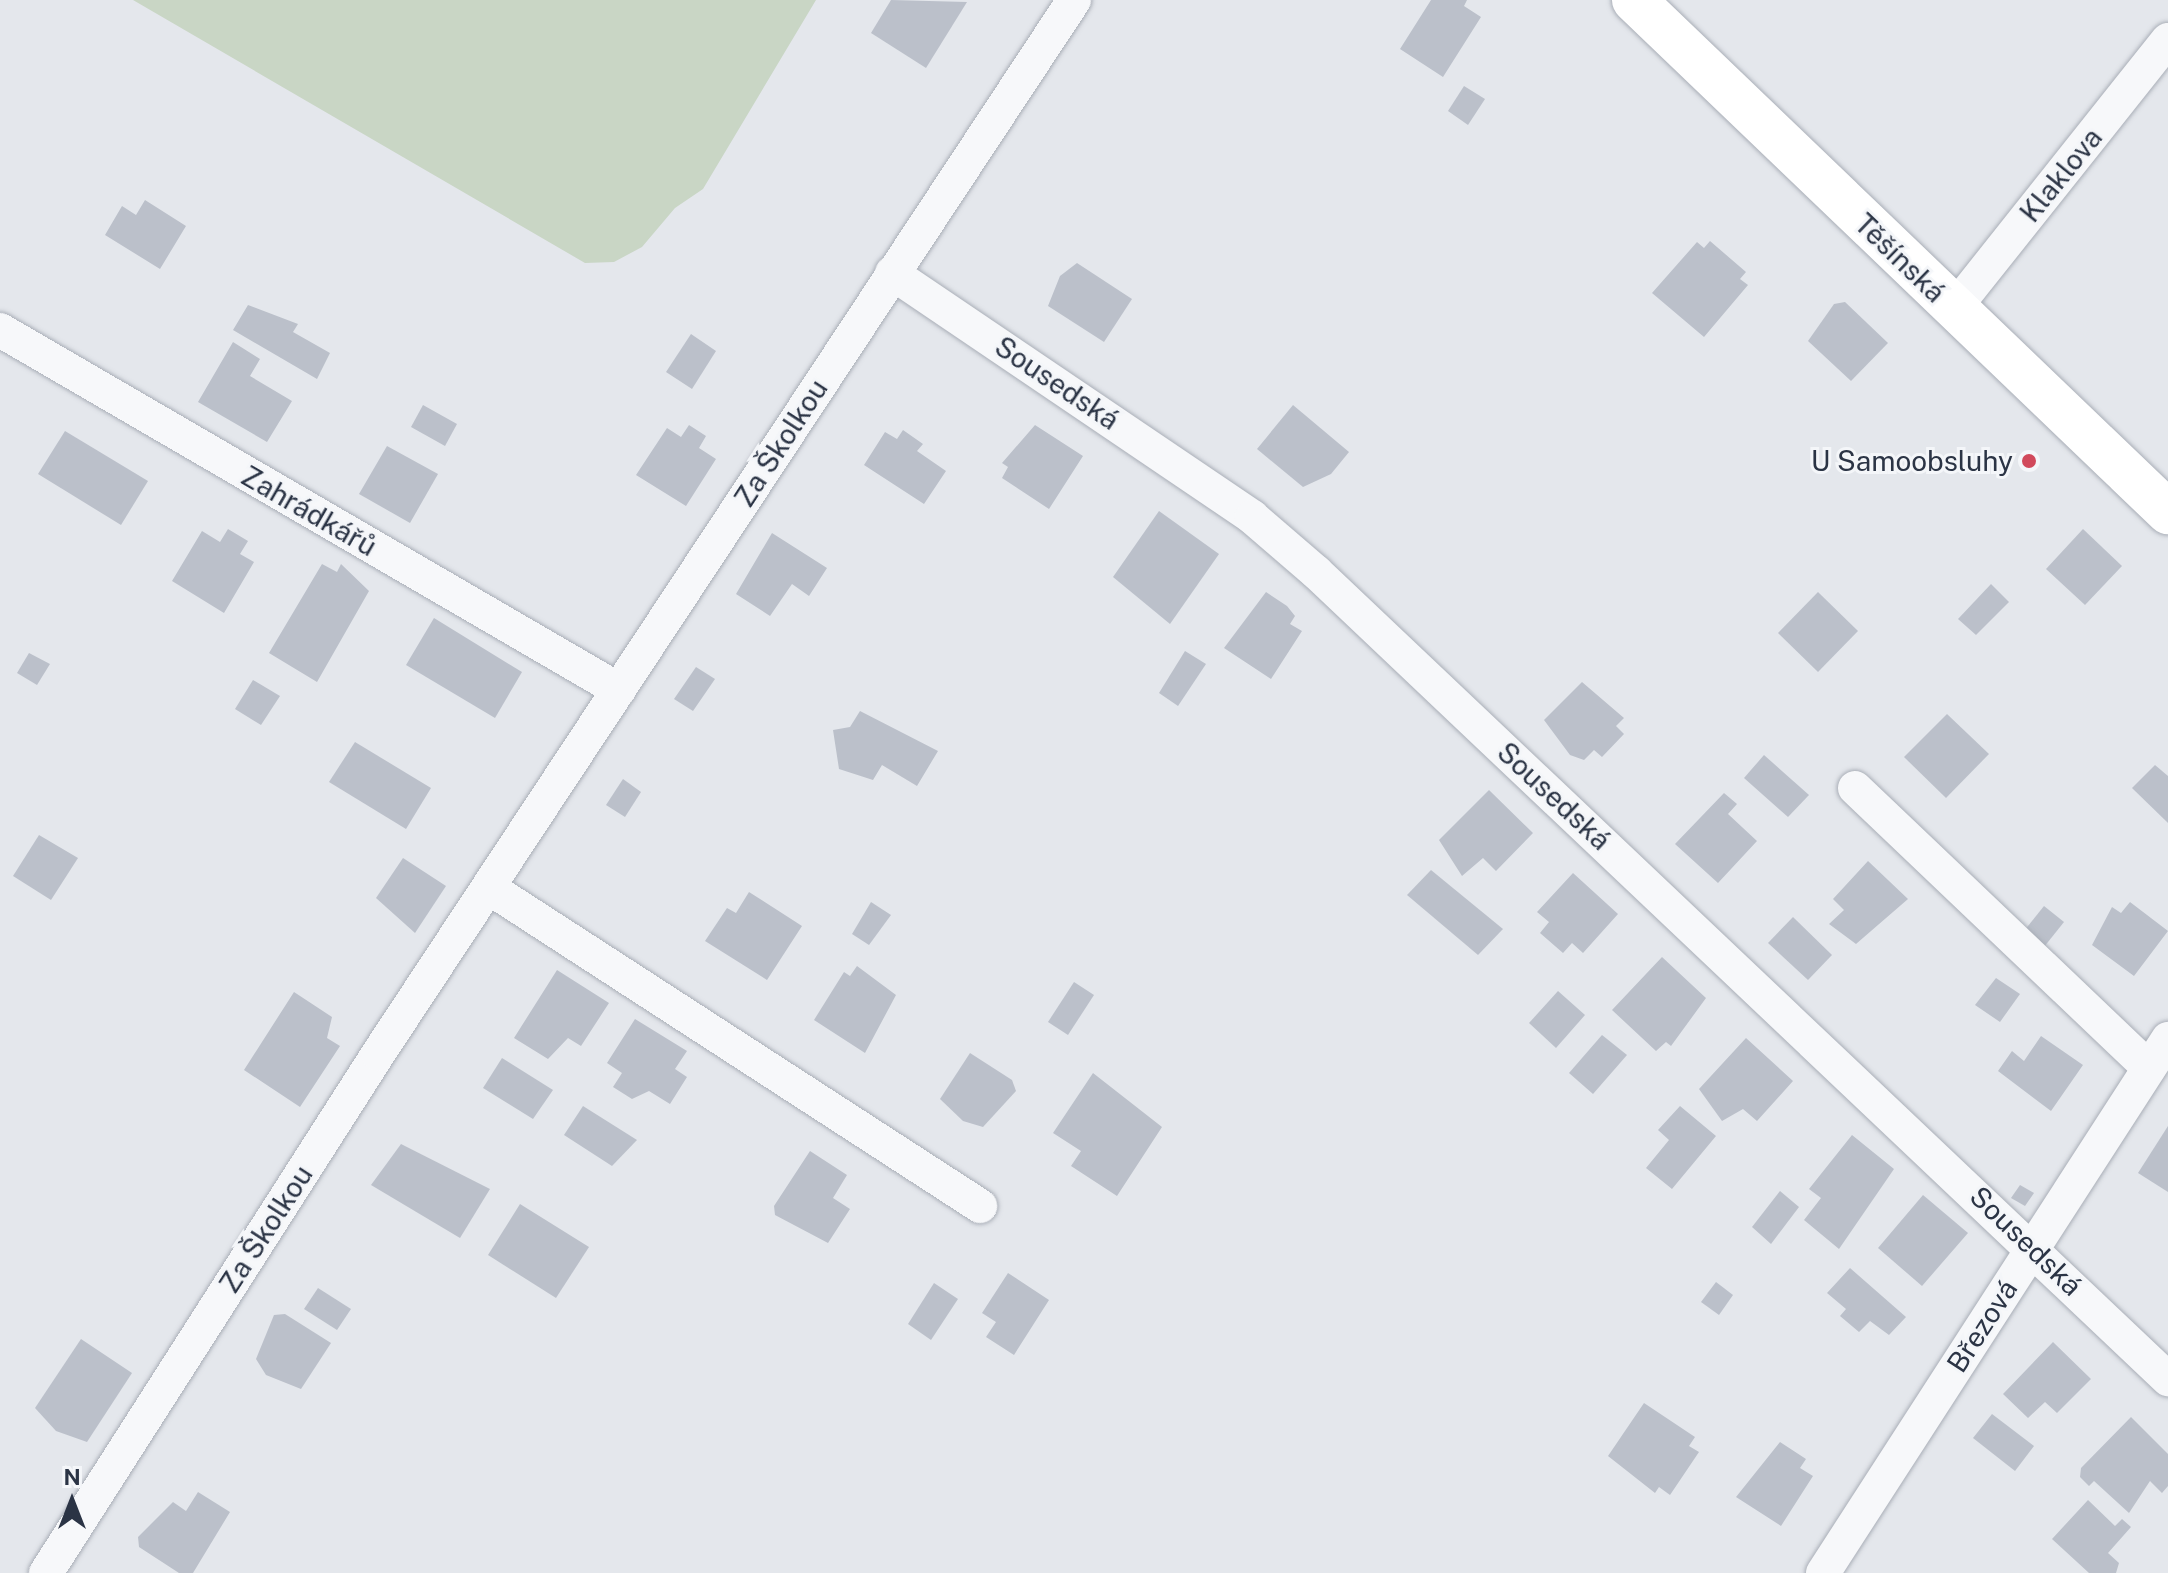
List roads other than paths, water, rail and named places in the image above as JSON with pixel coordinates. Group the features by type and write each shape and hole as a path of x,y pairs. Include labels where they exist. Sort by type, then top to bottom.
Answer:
{"main road":[{"name":"Těšínská","path":"1634,0 1953,310 2168,512"}],"street":[{"name":"Za Školkou","path":"46,1573 619,690 1074,0"},
{"name":"Klaklova","path":"1953,310 2168,40"},
{"name":"Sousedská","path":"892,273 1252,517 2033,1247 2168,1379"},
{"name":"Zahrádkářů","path":"0,330 619,690"},
{"path":"1855,788 2149,1068"},
{"path":"491,889 980,1206"},
{"name":"Březová","path":"1823,1573 2168,1039"}],"place":[{"name":"U Samoobsluhy","path":"2029,461"}]}
